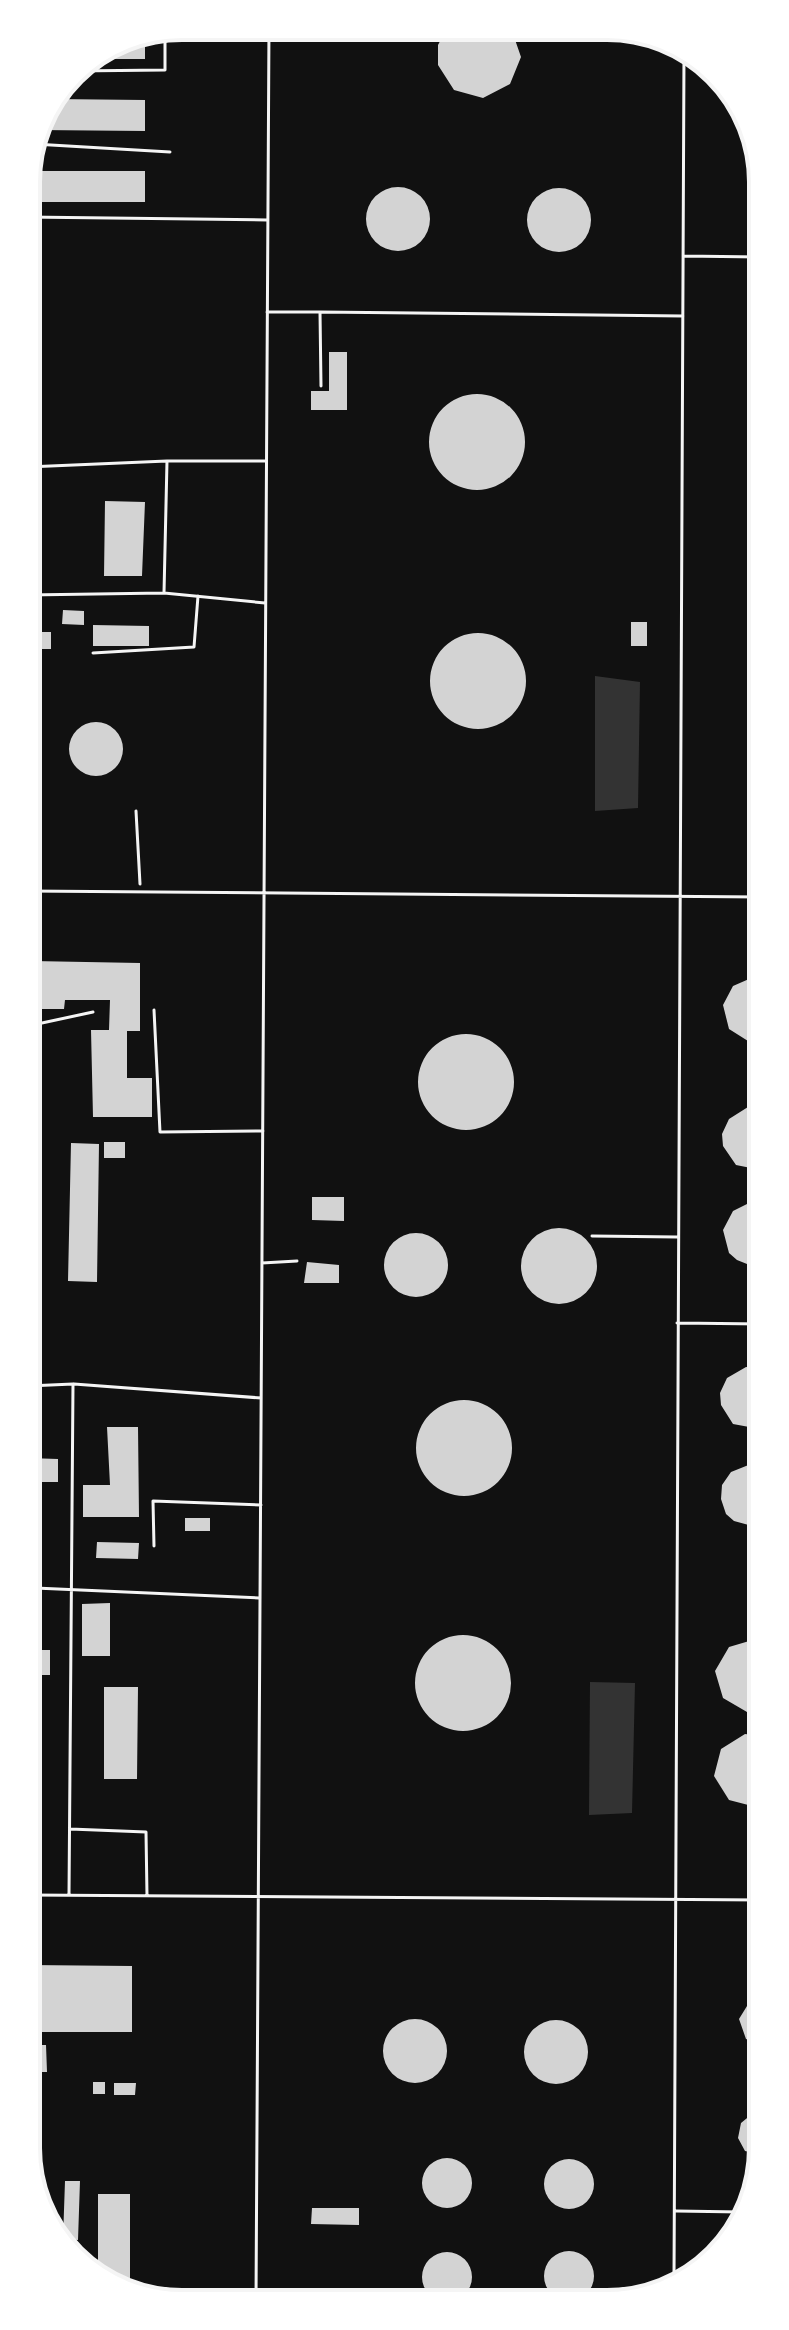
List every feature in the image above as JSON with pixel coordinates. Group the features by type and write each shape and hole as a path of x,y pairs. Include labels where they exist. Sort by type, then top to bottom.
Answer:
{"lane":[{"path":"256,2290 269,40"},
{"path":"93,71 165,70 165,41"},
{"path":"674,2273 684,63"},
{"path":"45,145 170,152"},
{"path":"40,217 267,220"},
{"path":"683,256 749,257"},
{"path":"267,312 683,316"},
{"path":"320,312 321,386"},
{"path":"164,593 167,461"},
{"path":"40,466 266,461"},
{"path":"40,595 164,593 265,603"},
{"path":"93,653 194,647 198,596"},
{"path":"40,891 749,897"},
{"path":"154,1010 160,1132 263,1131"},
{"path":"40,1023 93,1012"},
{"path":"592,1236 678,1237"},
{"path":"262,1263 297,1261"},
{"path":"677,1323 749,1324"},
{"path":"40,1385 73,1384 261,1398"},
{"path":"69,1895 73,1384"},
{"path":"154,1546 153,1501 261,1505"},
{"path":"40,1588 260,1598"},
{"path":"70,1829 146,1832 147,1896"},
{"path":"40,1895 749,1900"},
{"path":"675,2211 733,2212"}],"path":[{"path":"136,811 140,892"}],"shaded area":[{"path":"595,676 640,682 638,808 595,811"},
{"path":"590,1682 635,1683 632,1813 589,1815"}],"building":[{"path":"441,40 515,40 521,57 510,84 483,98 454,90 438,65"},
{"path":"145,46 145,59 111,59"},
{"path":"66,99 145,100 145,131 50,130"},
{"path":"40,171 145,171 145,202 40,202"},
{"path":"398,187 416,193 424,201 430,219 424,237 416,245 398,251 380,245 372,237 366,219 372,201 380,193"},
{"path":"559,188 577,194 585,202 591,220 585,238 577,246 559,252 541,246 533,238 527,220 533,202 541,194"},
{"path":"329,352 347,352 347,410 311,410 311,391 329,391"},
{"path":"477,394 495,398 511,408 521,424 525,442 521,460 511,476 495,486 477,490 459,486 443,476 433,460 429,442 433,424 443,408 459,398"},
{"path":"105,501 145,502 142,576 104,576"},
{"path":"63,610 84,611 84,625 62,624"},
{"path":"631,622 647,622 647,646 631,646"},
{"path":"93,625 149,626 149,646 93,646"},
{"path":"40,632 51,632 51,649 40,649"},
{"path":"478,633 496,637 512,647 522,663 526,681 522,699 512,715 496,725 478,729 460,725 444,715 434,699 430,681 434,663 444,647 460,637"},
{"path":"96,722 115,730 123,749 115,768 96,776 77,768 69,749 77,730"},
{"path":"40,961 140,963 140,1031 127,1031 127,1078 152,1078 152,1117 93,1117 91,1030 109,1030 110,1000 65,1000 64,1009 40,1009"},
{"path":"749,979 749,1041 729,1029 723,1005 733,986"},
{"path":"466,1034 484,1038 500,1048 510,1064 514,1082 510,1100 500,1116 484,1126 466,1130 448,1126 432,1116 422,1100 418,1082 422,1064 432,1048 448,1038"},
{"path":"749,1107 749,1168 736,1165 723,1146 722,1134 729,1119"},
{"path":"104,1142 125,1142 125,1158 104,1158"},
{"path":"71,1143 99,1144 97,1282 68,1281"},
{"path":"312,1197 344,1197 344,1221 312,1220"},
{"path":"749,1203 749,1265 729,1253 723,1230 733,1211"},
{"path":"559,1228 574,1231 586,1239 594,1251 597,1266 594,1281 586,1293 574,1301 559,1304 544,1301 532,1293 524,1281 521,1266 524,1251 532,1239 544,1231"},
{"path":"416,1233 434,1239 442,1247 448,1265 442,1283 434,1291 416,1297 398,1291 390,1283 384,1265 390,1247 398,1239"},
{"path":"307,1262 339,1265 339,1283 304,1283"},
{"path":"749,1367 749,1427 733,1424 721,1405 720,1393 727,1378"},
{"path":"464,1400 482,1404 498,1414 508,1430 512,1448 508,1466 498,1482 482,1492 464,1496 446,1492 430,1482 420,1466 416,1448 420,1430 430,1414 446,1404"},
{"path":"107,1427 138,1427 139,1517 83,1517 83,1485 110,1485"},
{"path":"40,1458 58,1459 58,1482 40,1482"},
{"path":"749,1465 749,1525 734,1521 726,1514 721,1499 722,1485 731,1472"},
{"path":"185,1518 210,1518 210,1531 185,1531"},
{"path":"97,1542 139,1543 138,1559 96,1558"},
{"path":"110,1603 110,1656 82,1656 82,1604"},
{"path":"463,1635 481,1639 497,1649 507,1665 511,1683 507,1701 497,1717 481,1727 463,1731 445,1727 429,1717 419,1701 415,1683 419,1665 429,1649 445,1639"},
{"path":"749,1641 749,1712 723,1698 715,1671 729,1647"},
{"path":"40,1650 50,1650 50,1675 40,1675"},
{"path":"104,1687 138,1687 137,1779 104,1779"},
{"path":"749,1734 749,1805 729,1800 714,1776 721,1749"},
{"path":"40,1965 132,1966 132,2032 40,2032"},
{"path":"749,2005 749,2040 739,2019"},
{"path":"415,2019 433,2025 441,2033 447,2051 441,2069 433,2077 415,2083 397,2077 389,2069 383,2051 389,2033 397,2025"},
{"path":"556,2020 574,2026 582,2034 588,2052 582,2070 574,2078 556,2084 538,2078 530,2070 524,2052 530,2034 538,2026"},
{"path":"40,2045 46,2045 47,2072 40,2072"},
{"path":"93,2082 105,2082 105,2094 93,2094"},
{"path":"114,2083 136,2083 135,2095 114,2095"},
{"path":"749,2116 749,2152 745,2151 738,2138 741,2123"},
{"path":"447,2158 465,2165 472,2183 465,2201 447,2208 429,2201 422,2183 429,2165"},
{"path":"569,2159 587,2166 594,2184 587,2202 569,2209 551,2202 544,2184 551,2166"},
{"path":"65,2181 80,2181 78,2240 74,2240 63,2226"},
{"path":"98,2194 130,2194 130,2280 98,2263"},
{"path":"312,2208 359,2208 359,2225 311,2224"},
{"path":"559,2253 579,2253 592,2266 594,2276 590,2290 548,2290 546,2286 546,2266"},
{"path":"437,2254 457,2254 470,2267 472,2277 468,2290 426,2290 424,2287 424,2267"}]}
